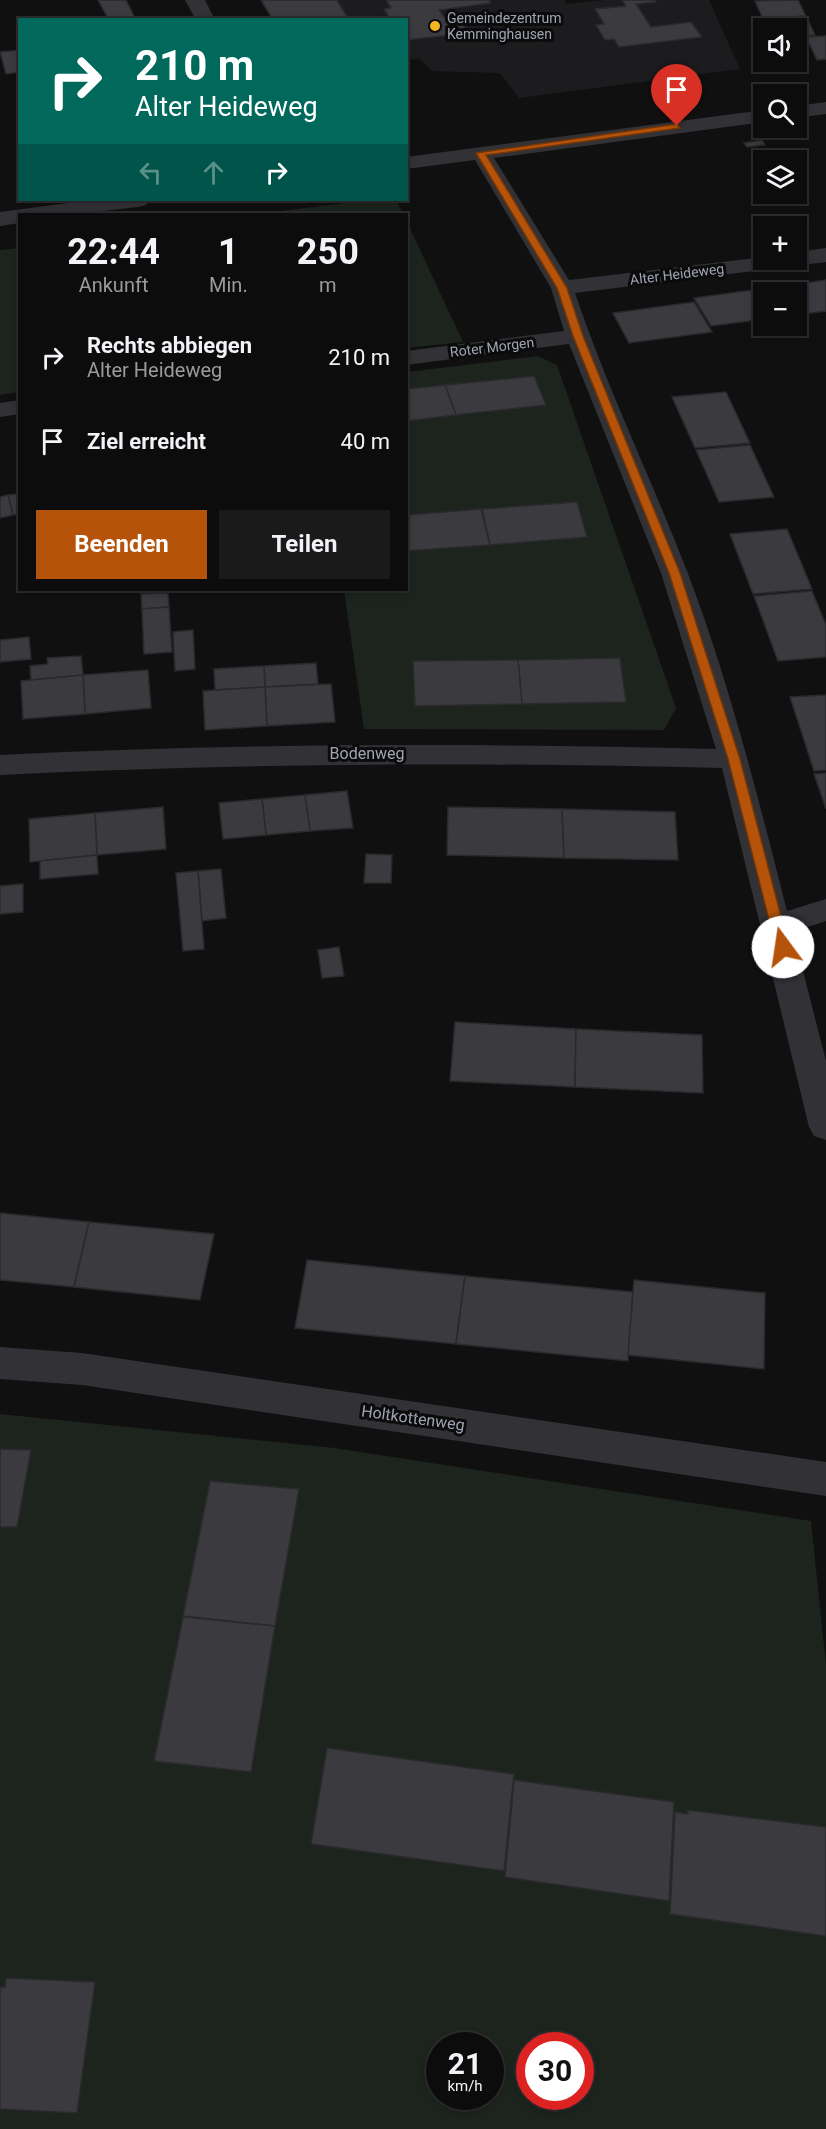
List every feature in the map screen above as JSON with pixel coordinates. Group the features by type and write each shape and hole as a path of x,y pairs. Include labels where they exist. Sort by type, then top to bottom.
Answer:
{"street":[{"path":"195,0 205,18"},
{"path":"807,111 826,108"},
{"path":"408,163 753,117"},
{"path":"481,153 562,288 578,336 674,573 734,759 826,1127"},
{"path":"37,213 130,201"},
{"path":"0,219 18,216"},
{"path":"807,258 826,255"},
{"name":"Alter Heideweg","path":"562,288 753,265"},
{"name":"Roter Morgen","path":"408,358 578,336"},
{"path":"0,410 18,407"},
{"name":"Bodenweg","path":"0,765 240,754 477,753 734,759"},
{"path":"777,925 826,910"},
{"name":"Holtkottenweg","path":"0,1363 82,1369 826,1479"}],"shaded area":[{"path":"337,0 564,0 567,4 604,0 709,0 740,69 519,98 500,73 432,71 420,59 408,60 408,18 348,18"},
{"path":"362,201 396,201 402,213 264,213"},
{"path":"408,224 463,342 408,348"},
{"path":"18,248 18,392 0,395 0,250"},
{"path":"538,356 557,365 676,708 664,730 364,729 344,591 408,591 408,372"},
{"path":"0,1414 334,1448 811,1521 826,1665 826,2129 0,2129"}],"building":[{"path":"98,0 126,0 135,18 108,18"},
{"path":"261,0 337,0 348,18 272,18"},
{"name":"Gemeindezentrum Kemminghausen","path":"386,0 489,0 491,3 439,10 444,17 456,15 469,33 408,40 408,18 390,18 384,9 391,8"},
{"path":"622,0 654,0 656,2 636,4 651,27 691,22 702,37 619,47 614,39 605,40 596,25 604,24 595,9 626,6"},
{"path":"798,0 806,16 763,18 755,1"},
{"path":"806,16 807,18 777,18"},
{"path":"807,18 815,35 807,35"},
{"path":"826,36 826,59 817,60 807,37"},
{"path":"18,50 18,72 6,74 0,52"},
{"path":"762,140 765,145 747,147 744,143"},
{"path":"826,280 826,311 807,314 807,283"},
{"path":"753,290 753,320 711,326 694,298"},
{"path":"694,302 712,332 629,343 613,313"},
{"path":"534,376 546,405 456,415 445,385"},
{"path":"445,385 456,415 408,421 408,389"},
{"path":"726,392 750,443 695,448 672,397"},
{"path":"750,445 774,497 719,502 696,450"},
{"path":"18,494 18,514 13,515 8,495"},
{"path":"8,495 13,515 0,518 0,497"},
{"path":"577,502 587,537 490,545 482,509"},
{"path":"481,509 490,545 408,551 408,515"},
{"path":"787,529 812,589 753,594 730,534"},
{"path":"812,591 826,625 826,657 778,661 754,596"},
{"path":"168,593 169,607 142,609 141,594"},
{"path":"169,607 172,652 144,654 142,609"},
{"path":"193,630 195,669 175,671 173,632"},
{"path":"29,637 31,659 0,662 0,640"},
{"path":"81,656 83,675 31,680 30,666 48,664 47,658"},
{"path":"620,658 626,702 522,704 518,660"},
{"path":"518,660 522,704 415,706 413,661"},
{"path":"316,663 318,684 265,687 264,666"},
{"path":"264,666 265,687 215,690 214,669"},
{"path":"148,670 151,708 85,714 83,675"},
{"path":"83,675 85,714 23,719 21,681"},
{"path":"331,684 335,722 267,726 265,687"},
{"path":"265,687 267,726 205,730 203,691"},
{"path":"826,695 826,770 814,771 790,697"},
{"path":"826,773 826,809 814,774"},
{"path":"347,791 353,828 310,831 305,795"},
{"path":"305,795 310,831 266,835 262,799"},
{"path":"262,799 266,835 223,839 219,803"},
{"path":"163,807 166,849 97,855 95,813"},
{"path":"448,807 562,809 564,858 447,855"},
{"path":"562,809 675,812 678,860 564,858"},
{"path":"95,813 97,855 30,862 29,819"},
{"path":"366,854 392,855 391,883 364,883"},
{"path":"97,855 98,874 40,879 40,861"},
{"path":"221,869 226,918 202,921 198,871"},
{"path":"198,871 204,949 183,951 176,873"},
{"path":"23,884 23,912 0,914 0,886"},
{"path":"339,947 344,976 322,978 318,950"},
{"path":"455,1022 576,1029 575,1087 450,1081"},
{"path":"576,1029 702,1035 703,1093 575,1087"},
{"path":"0,1213 89,1222 74,1287 0,1280"},
{"path":"89,1222 214,1234 200,1300 74,1287"},
{"path":"307,1260 465,1276 456,1344 295,1328"},
{"path":"465,1276 633,1292 628,1361 456,1344"},
{"path":"634,1280 765,1293 764,1369 628,1355"},
{"path":"0,1449 31,1450 17,1527 0,1527"},
{"path":"210,1481 299,1489 275,1626 183,1616"},
{"path":"183,1617 275,1626 251,1772 154,1761"},
{"path":"327,1748 514,1774 504,1871 311,1844"},
{"path":"514,1780 674,1802 669,1901 505,1877"},
{"path":"687,1810 826,1827 826,1936 670,1914 675,1812 688,1814"},
{"path":"6,1978 95,1982 77,2113 0,2109 0,1987 5,1987"}],"place":[{"name":"Gemeindezentrum Kemminghausen","path":"435,26"}],"route":[{"path":"677,126 481,153 562,288 578,336 674,573 734,759 783,947"}]}
